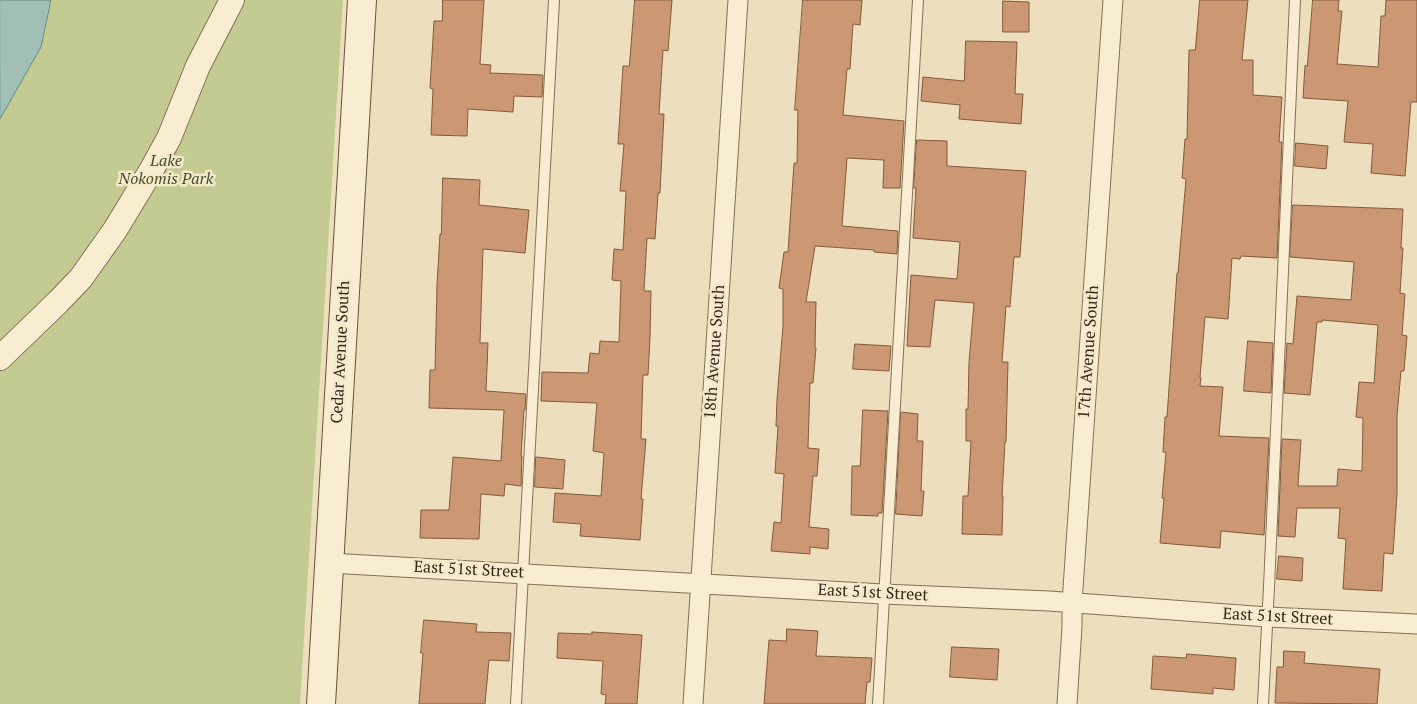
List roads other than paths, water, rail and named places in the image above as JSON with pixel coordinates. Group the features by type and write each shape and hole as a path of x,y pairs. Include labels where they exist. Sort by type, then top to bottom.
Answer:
{"main road":[{"name":"Cedar Avenue South","path":"322,704 362,0"}],"street":[{"path":"0,358 75,284 116,230 169,138 198,66 232,0"},
{"name":"18th Avenue South","path":"694,704 700,583 738,0"},
{"name":"17th Avenue South","path":"1068,704 1072,603 1113,0"},
{"name":"East 51st Street","path":"330,563 1072,603 1268,617 1417,624"}],"lane":[{"path":"516,704 554,0"},
{"path":"878,704 918,0"},
{"path":"1263,704 1295,0"}],"water":[{"path":"0,0 51,0 41,47 0,119"}],"park label":[{"name":"Lake Nokomis Park","path":"166,170"}]}
